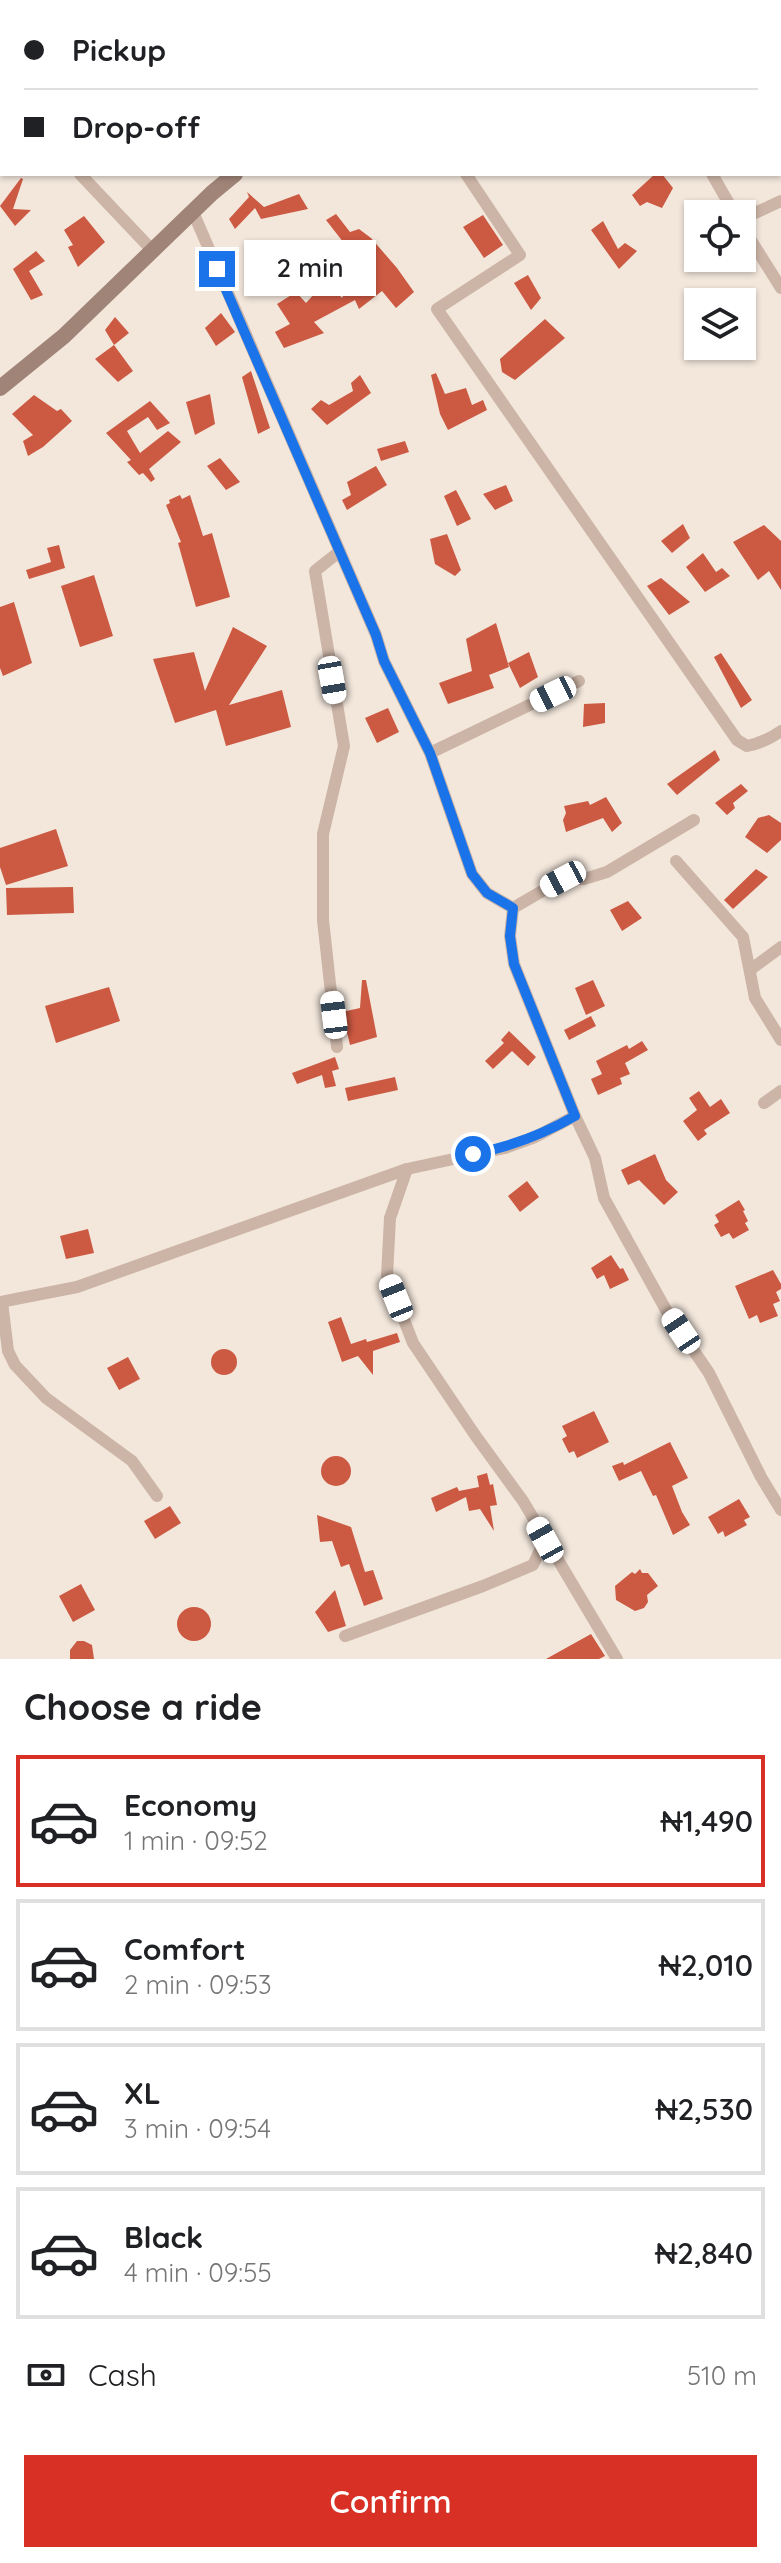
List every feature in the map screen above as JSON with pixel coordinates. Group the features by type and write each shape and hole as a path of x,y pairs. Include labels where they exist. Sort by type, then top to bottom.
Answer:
{"street":[{"path":"82,176 152,250"},
{"path":"0,388 64,336 233,176"},
{"path":"467,176 520,255 437,309 737,740 747,746 768,740 781,731"},
{"path":"713,176 727,200"},
{"path":"756,213 781,201"},
{"path":"193,212 376,635 384,661 430,753 472,874 487,893 513,908"},
{"path":"756,248 781,288"},
{"path":"337,1047 323,920 323,834 344,746 315,571 339,552"},
{"path":"430,753 579,681"},
{"path":"513,908 563,879 584,879 607,872 694,820"},
{"path":"676,861 743,937 755,998 781,1040"},
{"path":"513,908 510,936 514,964 595,1158 604,1198 666,1310 709,1373 781,1510"},
{"path":"750,970 781,947"},
{"path":"764,1103 781,1091"},
{"path":"157,1496 132,1461 46,1398 15,1365 8,1351 1,1302 77,1287 407,1169 505,1148 535,1137 575,1116"},
{"path":"407,1169 390,1218 387,1276 413,1343 523,1501 617,1659"},
{"path":"345,1636 533,1565 545,1540"}],"building":[{"path":"653,176 664,176 673,188 662,208 647,202 640,206 632,195"},
{"path":"21,178 13,209 31,210 15,226 0,206"},
{"path":"247,192 264,207 299,194 308,209 261,219 255,208 235,229 229,219 249,197"},
{"path":"336,214 350,232 359,229 371,238 414,292 396,308 382,291 359,309 355,300 314,322 324,333 284,348 275,332 290,324 277,304 296,292 306,303 326,281 342,298 361,265 326,220"},
{"path":"483,215 503,245 484,258 463,227"},
{"path":"84,216 105,242 78,267 68,247 73,245 64,230"},
{"path":"603,221 618,249 625,243 637,251 619,269 591,230"},
{"path":"36,251 45,261 29,271 43,295 31,300 13,269"},
{"path":"528,275 541,298 531,310 514,283"},
{"path":"221,313 235,332 216,346 205,328"},
{"path":"115,317 129,333 114,345 105,330"},
{"path":"545,319 565,338 515,380 502,372 500,359"},
{"path":"114,345 133,371 118,382 95,359"},
{"path":"251,371 270,428 258,434 242,377"},
{"path":"436,373 445,394 466,388 472,405 483,400 487,410 448,430 440,414 431,375"},
{"path":"360,375 371,393 327,425 311,409 321,400 329,405 353,391 351,383"},
{"path":"210,394 215,424 195,435 186,402"},
{"path":"34,395 57,411 61,409 72,421 28,456 23,441 33,435 12,414"},
{"path":"150,401 170,423 157,430 148,417 127,431 140,453 168,431 181,442 149,469 155,479 151,482 127,462 131,460 106,433"},
{"path":"405,441 409,452 381,461 377,449"},
{"path":"220,458 240,482 226,490 207,466"},
{"path":"376,466 387,485 347,510 342,500 351,495 347,482"},
{"path":"506,485 513,501 495,510 483,494"},
{"path":"456,490 471,519 457,526 444,496"},
{"path":"180,495 182,499 190,495 203,536 212,533 230,597 196,607 178,543 181,542 166,505"},
{"path":"683,524 690,538 672,553 661,541"},
{"path":"764,525 781,541 781,590 769,571 758,580 733,542"},
{"path":"447,534 461,570 455,576 435,564 430,539"},
{"path":"59,545 65,568 29,579 26,570 51,562 47,548"},
{"path":"703,553 716,572 722,568 730,576 705,592 686,567"},
{"path":"94,575 113,636 80,647 61,586"},
{"path":"661,578 690,602 669,615 647,586"},
{"path":"14,602 32,663 3,676 0,668 0,607"},
{"path":"496,623 509,667 489,675 494,688 448,704 439,683 472,671 466,639"},
{"path":"233,627 267,646 229,705 282,690 291,727 226,746 216,710 175,723 153,659 194,652 205,691"},
{"path":"529,652 538,677 520,688 508,663"},
{"path":"721,653 752,700 741,708 714,657"},
{"path":"605,703 605,723 583,727 584,704"},
{"path":"388,708 399,732 377,743 365,718"},
{"path":"715,750 720,760 677,795 667,784"},
{"path":"741,784 748,791 733,803 735,808 727,815 715,803"},
{"path":"606,797 622,823 612,832 603,818 566,832 564,806 588,801 590,805"},
{"path":"769,815 781,823 781,840 767,853 745,837 758,818"},
{"path":"56,829 68,866 6,885 0,867 0,848"},
{"path":"756,869 768,877 733,909 724,900"},
{"path":"73,887 74,913 7,915 6,888"},
{"path":"628,901 642,918 622,931 610,910"},
{"path":"362,980 366,980 377,1037 350,1045 342,1012 360,1008"},
{"path":"593,980 605,1006 586,1015 575,988"},
{"path":"109,987 120,1021 56,1043 45,1006"},
{"path":"591,1016 596,1026 569,1040 564,1030"},
{"path":"509,1031 536,1057 528,1066 512,1051 493,1069 485,1061 504,1043 501,1040"},
{"path":"642,1041 648,1050 625,1063 630,1074 620,1078 622,1084 598,1095 591,1079 602,1074 596,1061"},
{"path":"335,1057 339,1069 332,1071 336,1086 325,1088 322,1075 297,1084 292,1073"},
{"path":"395,1077 398,1090 348,1101 345,1088"},
{"path":"699,1091 710,1107 721,1099 730,1113 704,1130 707,1134 698,1141 683,1121 697,1110 689,1098"},
{"path":"655,1154 666,1180 678,1192 664,1205 639,1180 628,1185 621,1170"},
{"path":"527,1181 539,1197 520,1212 508,1196"},
{"path":"739,1200 745,1210 748,1221 745,1223 749,1230 733,1239 729,1233 721,1237 714,1225 719,1222 715,1215"},
{"path":"88,1229 94,1253 66,1259 60,1236"},
{"path":"611,1255 629,1280 610,1289 604,1275 597,1279 591,1268"},
{"path":"773,1270 781,1284 781,1289 776,1292 780,1301 773,1304 778,1316 760,1323 757,1315 749,1319 735,1286"},
{"path":"341,1317 351,1344 397,1333 400,1342 373,1351 373,1375 358,1356 342,1362 328,1322"},
{"path":"224,1349 233,1353 237,1362 233,1371 224,1375 215,1371 211,1362 215,1353"},
{"path":"128,1357 140,1379 119,1390 107,1368"},
{"path":"594,1411 609,1442 577,1458 574,1451 569,1453 562,1439 567,1436 562,1426"},
{"path":"670,1442 688,1478 672,1486 690,1525 673,1535 656,1495 653,1496 641,1471 619,1481 612,1466 623,1462 624,1465"},
{"path":"336,1456 347,1460 351,1471 347,1482 336,1486 325,1482 321,1471 325,1460"},
{"path":"487,1473 490,1485 493,1484 497,1505 490,1506 494,1531 480,1509 469,1511 466,1497 436,1512 431,1498 457,1487 459,1491 479,1487 477,1476"},
{"path":"739,1499 750,1517 744,1520 747,1525 725,1537 723,1531 718,1534 708,1517"},
{"path":"170,1506 181,1523 155,1539 144,1521"},
{"path":"317,1515 351,1527 365,1572 373,1570 383,1599 364,1606 349,1564 341,1567 332,1541 320,1542"},
{"path":"640,1569 642,1573 648,1573 658,1586 647,1595 648,1602 644,1608 635,1611 616,1600 615,1586"},
{"path":"81,1584 95,1610 73,1622 59,1596"},
{"path":"335,1590 346,1626 328,1632 315,1612"},
{"path":"194,1607 206,1612 211,1624 206,1636 194,1641 182,1636 177,1624 182,1612"},
{"path":"591,1634 605,1656 599,1659 546,1659"},
{"path":"77,1641 92,1645 94,1659 70,1659 70,1650"}],"route":[{"path":"217,269 376,635 384,661 430,753 472,874 487,893 513,908 510,936 514,964 575,1116 535,1137 505,1148 473,1154"}]}
